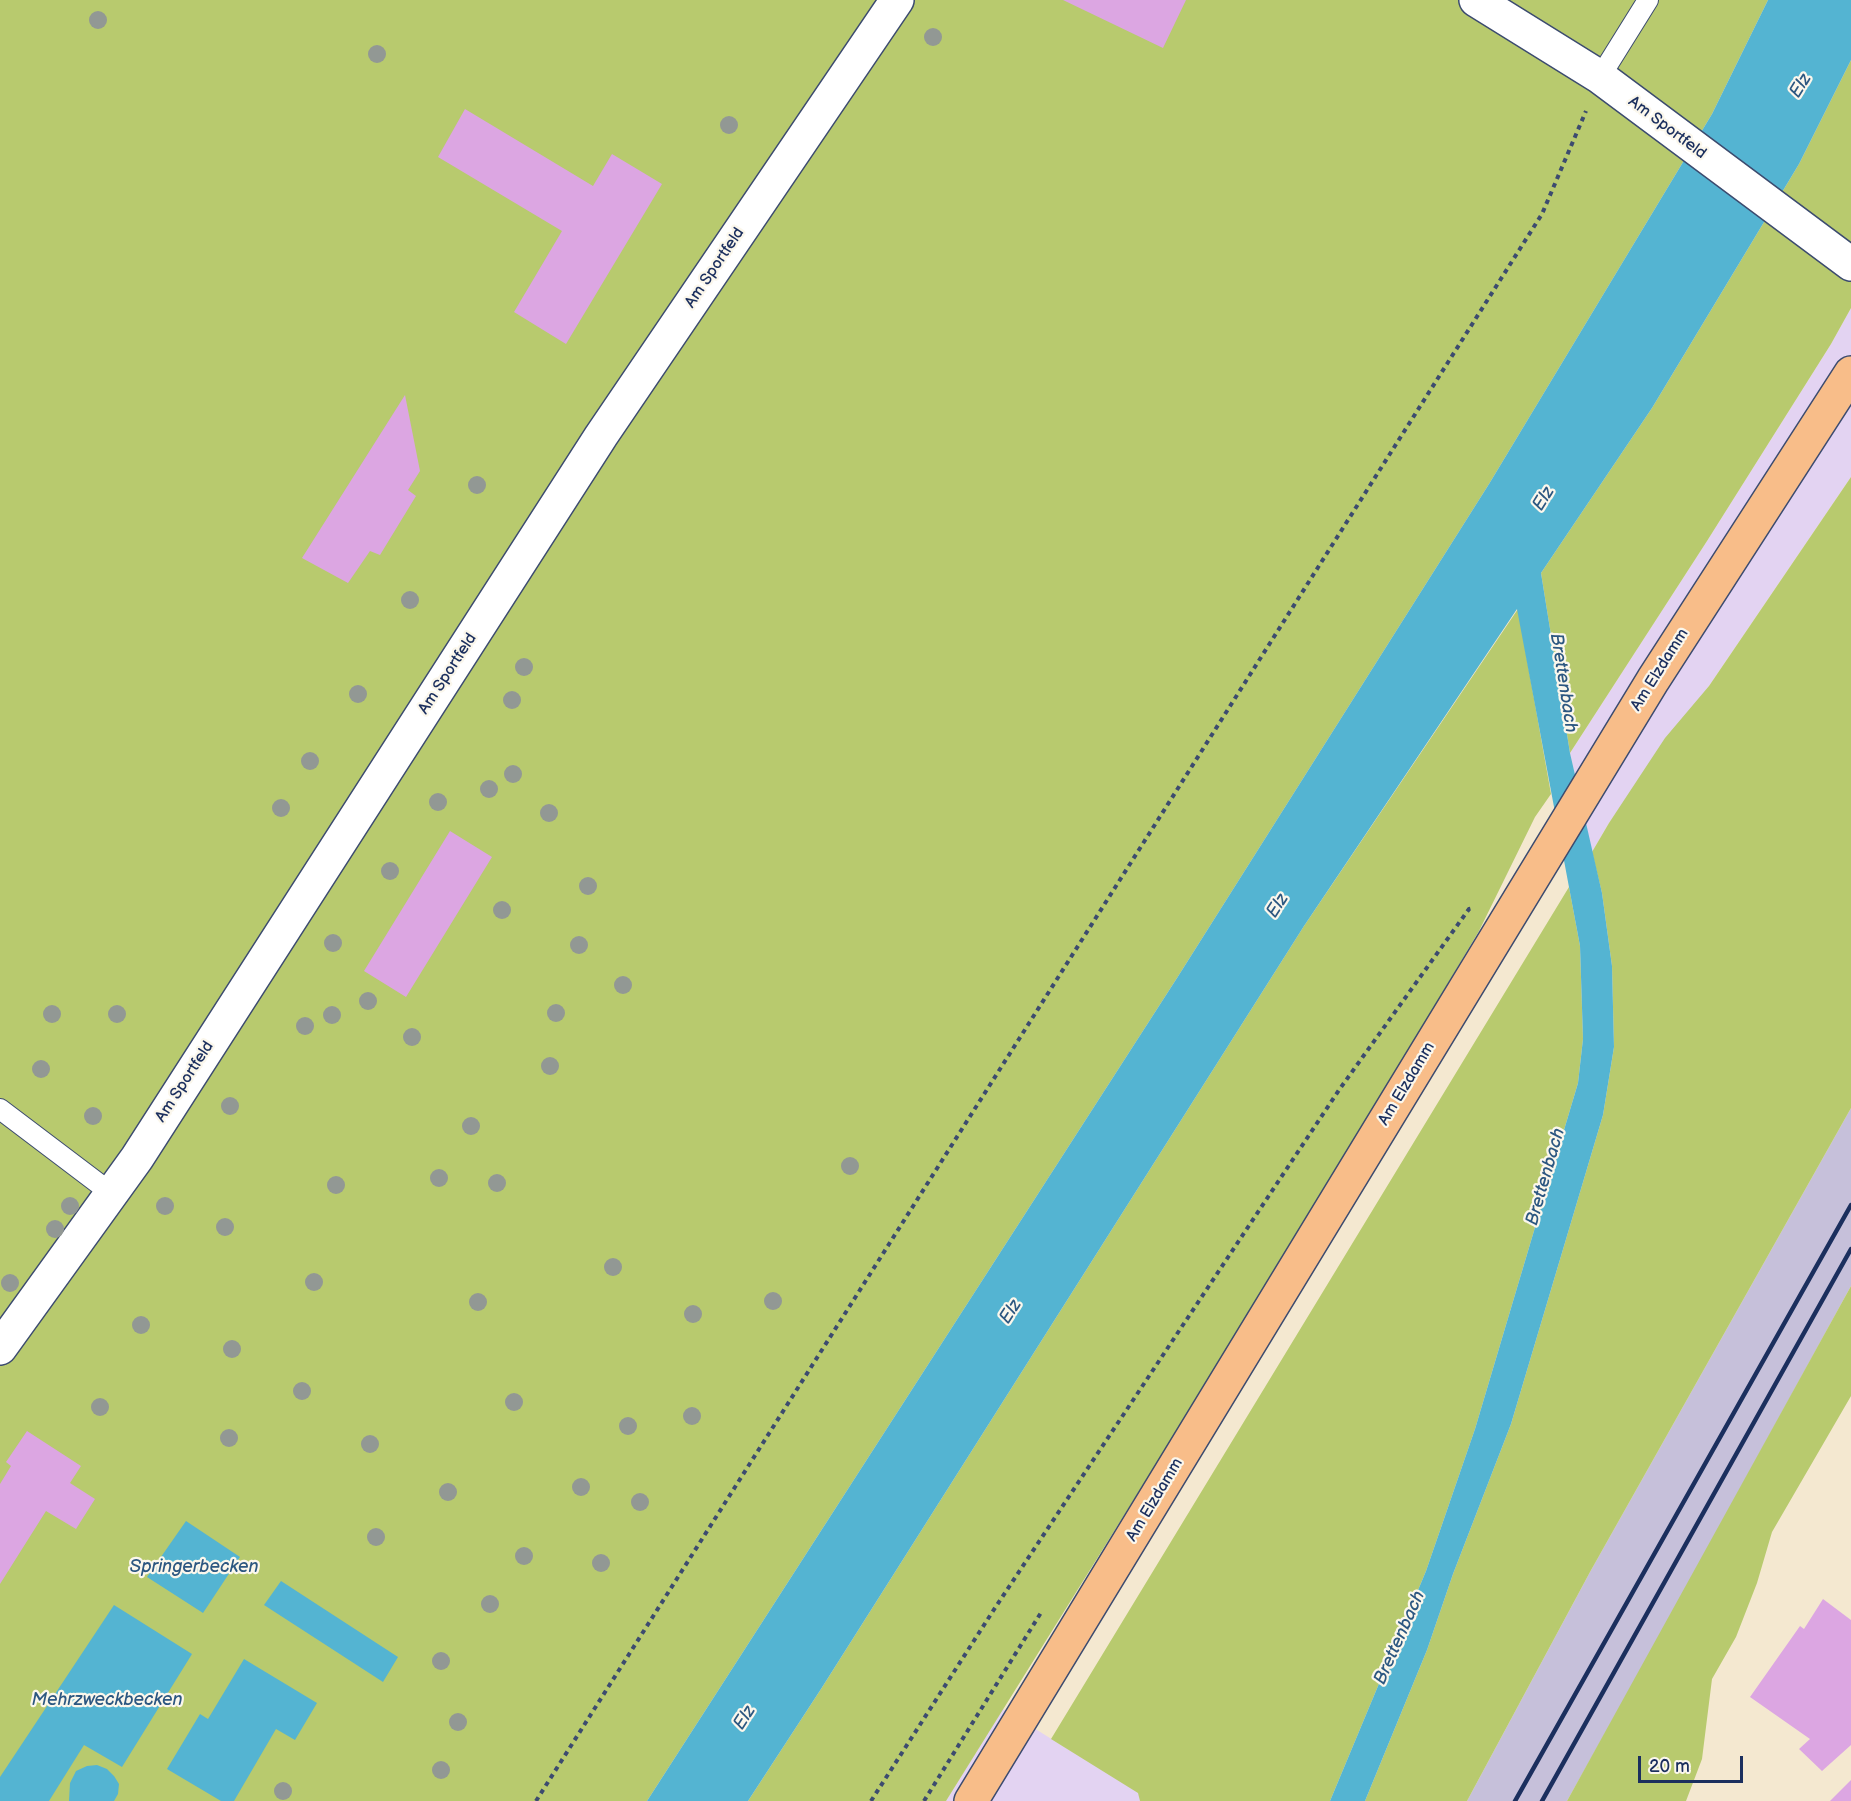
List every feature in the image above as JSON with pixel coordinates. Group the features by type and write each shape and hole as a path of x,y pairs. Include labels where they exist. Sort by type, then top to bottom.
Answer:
{"main road":[{"name":"Am Elzdamm","path":"971,1801 1653,680 1851,373"}],"street":[{"name":"Am Sportfeld","path":"0,1347 137,1158 601,436 897,0"},
{"name":"Am Sportfeld","path":"1476,0 1606,82 1840,257"}],"lane":[{"path":"1606,82 1648,0"},
{"path":"0,1109 111,1193"}],"path":[{"path":"536,1801 1542,214 1606,82"},
{"path":"871,1801 993,1611 1339,1090 1469,909"}],"shaded area":[{"path":"1851,308 1851,477 1709,686 1609,823 1592,852 1570,753 1707,541 1831,344"},
{"path":"1851,1108 1851,1286 1649,1655 1567,1801 1467,1801 1590,1572"},
{"path":"1003,1709 1139,1793 1140,1801 946,1801"}],"green space":[{"path":"0,0 1768,0 1712,114 1489,484 1177,978 647,1801 0,1801"},
{"path":"1851,60 1851,308 1831,344 1707,541 1570,753 1541,573 1652,408 1799,164"},
{"path":"1851,477 1851,1108 1590,1572 1467,1801 1365,1801 1427,1650 1453,1574 1511,1424 1603,1115 1614,1047 1612,966 1602,893 1592,852 1665,738 1709,686"},
{"path":"1518,609 1551,794 1535,817 1479,931 1293,1244 946,1801 748,1801 1304,926"},
{"path":"1569,887 1580,946 1583,1039 1578,1083 1475,1429 1426,1571 1330,1801 1140,1801 1138,1793 1051,1739"},
{"path":"1851,1286 1851,1396 1772,1532 1757,1583 1736,1637 1712,1679 1702,1759 1686,1801 1567,1801"}],"water":[{"path":"1768,0 1851,0 1851,60 1799,164 1652,408 1541,573 1570,753 1602,893 1612,966 1614,1047 1603,1115 1511,1424 1453,1574 1427,1650 1365,1801 1330,1801 1426,1571 1475,1429 1578,1083 1583,1039 1580,946 1517,609 1304,926 748,1801 647,1801 1177,978 1489,484 1712,114"},
{"name":"Springerbecken","path":"186,1521 240,1557 203,1613 147,1577"},
{"path":"281,1581 398,1657 383,1682 264,1605"},
{"name":"Mehrzweckbecken","path":"114,1605 192,1654 122,1767 84,1745 49,1801 0,1801 0,1777"},
{"path":"244,1659 317,1703 295,1740 276,1729 234,1801 221,1801 167,1769 200,1714 208,1719"},
{"path":"97,1765 107,1769 119,1784 118,1794 114,1801 69,1801 70,1783 76,1771"}],"building":[{"path":"1063,0 1186,0 1163,48"},
{"path":"465,109 593,186 612,154 662,184 566,344 514,312 562,231 438,157"},
{"path":"405,395 420,471 408,490 416,496 380,555 370,551 348,583 302,558"},
{"path":"450,831 492,857 406,997 364,971"},
{"path":"27,1431 81,1466 70,1483 95,1499 76,1529 46,1511 0,1584 0,1484 11,1466 6,1462"},
{"path":"1823,1599 1851,1620 1851,1745 1822,1771 1799,1749 1810,1739 1750,1697 1800,1626 1804,1629"},
{"path":"1851,1780 1851,1801 1830,1801"}],"railway":[{"path":"1515,1801 1851,1205"},
{"path":"1542,1801 1851,1249"}],"water label":[{"name":"Elz","path":"1801,86"},
{"name":"Elz","path":"1544,499"},
{"name":"Brettenbach","path":"1563,683"},
{"name":"Elz","path":"1278,906"},
{"name":"Brettenbach","path":"1546,1177"},
{"name":"Elz","path":"1011,1312"},
{"name":"Brettenbach","path":"1400,1638"},
{"name":"Elz","path":"745,1718"}]}
